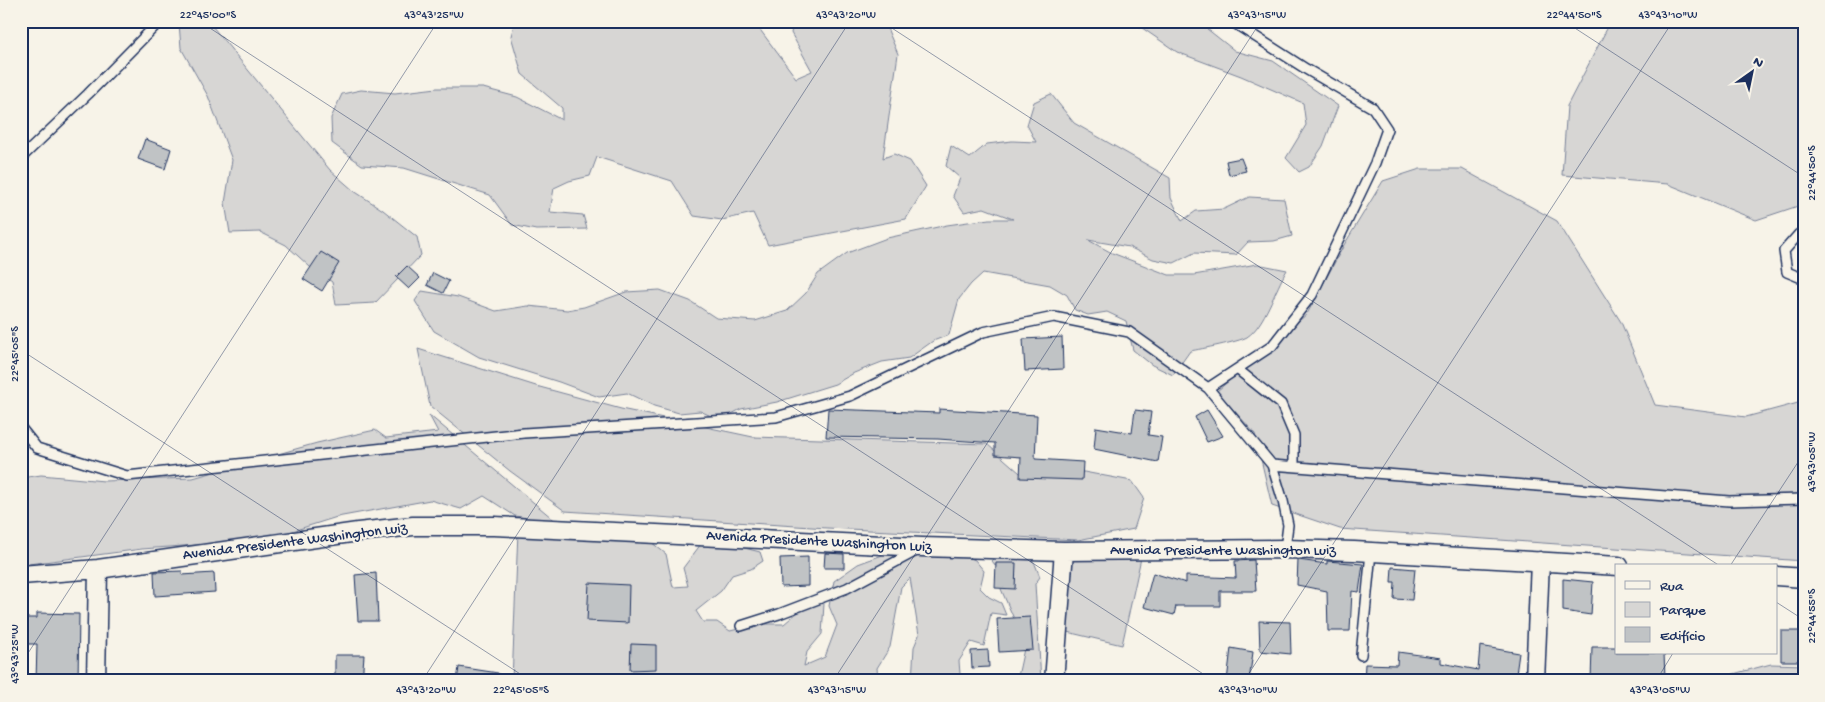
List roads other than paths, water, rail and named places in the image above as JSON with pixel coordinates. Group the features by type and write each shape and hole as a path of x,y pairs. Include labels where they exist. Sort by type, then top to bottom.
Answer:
{"street":[{"name":"Avenida Presidente Washington Luiz","path":"21,575 98,569 413,526 494,526 922,547 1064,551 1285,549 1615,566"},
{"path":"1054,681 1064,551"},
{"path":"1536,681 1540,561"},
{"path":"96,681 98,569"},
{"path":"1778,576 1804,578"}],"lane":[{"path":"21,158 160,21"},
{"path":"1208,388 1272,346 1312,295 1375,164 1387,129 1373,108 1306,69 1231,21"},
{"path":"1804,232 1799,234 1784,251 1787,272 1804,279"},
{"path":"21,428 37,448 127,476 524,433 776,417 850,396 983,332 1054,317 1129,332 1208,388 1272,465 1288,524 1285,549"},
{"path":"1237,369 1281,404 1294,435 1294,465"},
{"path":"1272,465 1294,465 1729,501 1804,499"},
{"path":"741,626 779,614 847,588 922,547"},
{"path":"1361,655 1371,552"}]}
